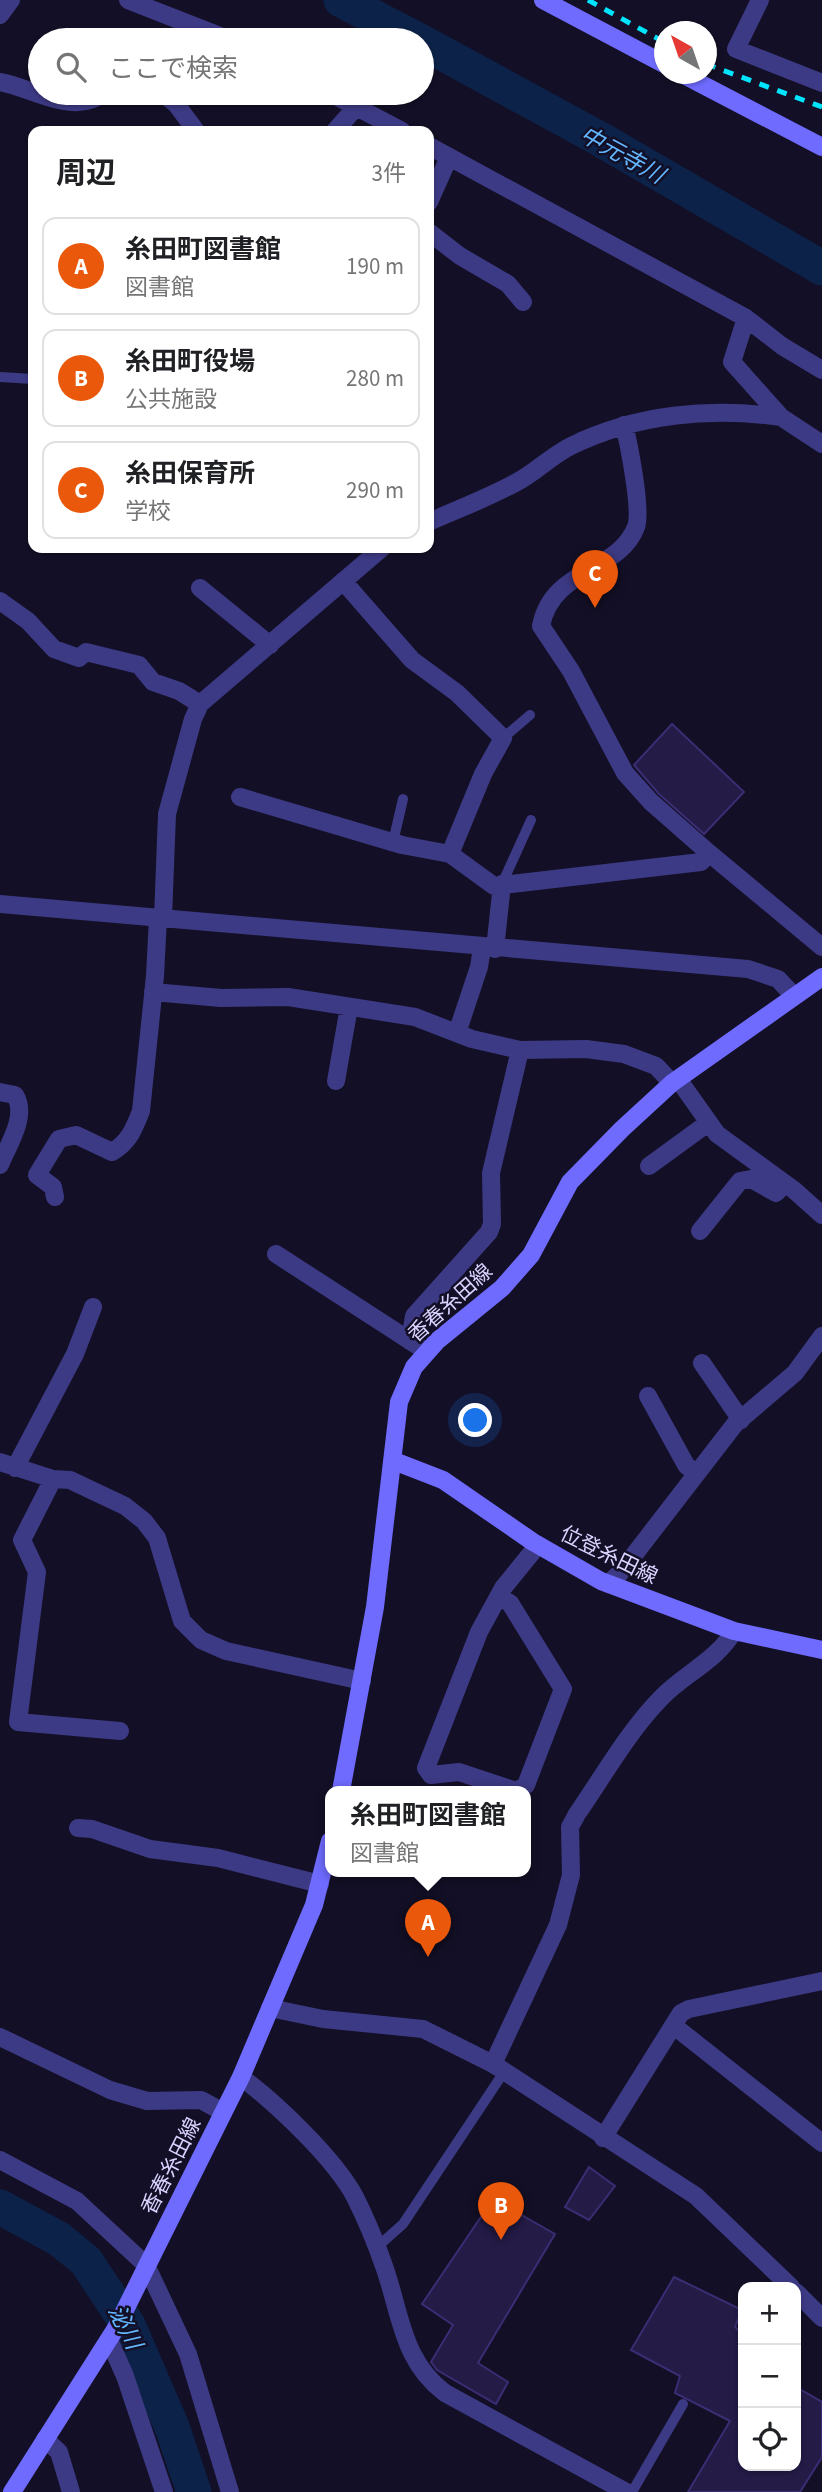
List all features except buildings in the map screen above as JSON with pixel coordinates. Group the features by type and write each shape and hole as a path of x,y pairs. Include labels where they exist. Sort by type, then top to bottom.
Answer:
{"main road":[{"path":"543,0 654,59"},
{"path":"701,84 822,147"},
{"name":"香春糸田線","path":"342,1786 362,1681 400,1402 414,1367 427,1352 502,1288 531,1255 570,1182 675,1081 822,978"},
{"name":"位登糸田線","path":"394,1461 443,1480 538,1545 608,1584 734,1631 822,1650"},
{"name":"香春糸田線","path":"14,2491 112,2334 241,2077 314,1906 325,1862"}],"street":[{"path":"0,15 11,0"},
{"path":"128,0 199,28"},
{"path":"761,0 736,49 822,83"},
{"path":"0,82 28,91"},
{"path":"177,105 192,126"},
{"path":"339,126 357,106 393,126"},
{"path":"434,149 746,318 782,346 822,370"},
{"path":"434,191 449,157"},
{"path":"434,236 460,256 508,284 523,303"},
{"path":"746,318 732,362 781,417 822,444"},
{"path":"434,521 521,481 568,448 624,425 677,415 719,411 781,417"},
{"path":"624,425 638,508 637,525 631,538 617,550 554,593 545,607 541,626 571,671 625,773 651,802 822,947"},
{"path":"55,1197 53,1187 37,1175 59,1139 76,1135 112,1152 124,1145 135,1128 141,1111 167,814 192,719 200,704 376,553"},
{"path":"343,582 412,660 467,701 503,738 478,783 450,854"},
{"path":"200,588 270,645"},
{"path":"0,601 28,621 54,649 79,659 86,652 139,665 153,682 179,691 200,704"},
{"path":"240,797 393,842 450,854 494,886 701,862 709,853"},
{"path":"457,1033 489,949 502,884"},
{"path":"0,904 489,949 748,969 778,979 794,996"},
{"path":"153,992 221,998 288,997 415,1017 472,1040 520,1050 586,1049 624,1054 656,1066 675,1081 708,1123 733,1148 785,1184 822,1215"},
{"path":"336,1081 349,1007"},
{"path":"410,1341 414,1316 489,1232 492,1224 491,1173 520,1050"},
{"path":"0,1092 15,1095 20,1104 19,1117 0,1165"},
{"path":"649,1166 708,1123"},
{"path":"700,1231 740,1181 751,1179 776,1194 785,1184"},
{"path":"276,1254 427,1352"},
{"path":"93,1307 75,1354 7,1465 53,1479 70,1480 125,1506 144,1521 158,1538 182,1620 201,1640 226,1651 362,1681"},
{"path":"608,1584 620,1573 740,1420 795,1373 822,1336"},
{"path":"702,1363 740,1420"},
{"path":"648,1396 686,1465 696,1474"},
{"path":"53,1479 22,1540 37,1572 18,1722 120,1731"},
{"path":"502,1786 459,1772 431,1774 426,1768 479,1632 498,1597 538,1545"},
{"path":"498,1597 510,1603 563,1689 524,1786"},
{"path":"499,2068 558,1925 571,1875 570,1827 645,1716 665,1695 723,1649 734,1631"},
{"path":"78,1828 92,1829 150,1849 218,1858 320,1884"},
{"path":"603,2138 674,2026 689,2009 822,1981"},
{"path":"270,2008 323,2020 423,2029 499,2068 696,2196 786,2282"},
{"path":"674,2026 822,2143"},
{"path":"0,2037 110,2090 147,2101 201,2100 223,2112"},
{"path":"241,2077 262,2092 337,2170 354,2196 376,2248 413,2359 426,2379 445,2393 625,2492"},
{"path":"0,2160 77,2201 146,2265 188,2354 230,2492"},
{"path":"801,2297 822,2318"},
{"path":"112,2334 164,2492"},
{"path":"45,2439 59,2452 71,2492"}],"lane":[{"path":"0,377 28,379"},
{"path":"503,738 530,715"},
{"path":"393,842 403,799"},
{"path":"502,884 531,820"},
{"path":"376,2248 403,2224 499,2068"},
{"path":"632,2492 683,2404"}],"waterway":[{"name":"中元寺川","path":"341,0 395,28"},
{"name":"中元寺川","path":"434,49 600,139 822,268"},
{"name":"泌川","path":"0,2207 59,2239 86,2261 128,2325 172,2427 194,2492"}],"railway":[{"path":"588,0 654,36"},
{"path":"717,68 822,107"}],"place":[{"name":"糸田保育所","path":"595,608"},
{"name":"糸田町図書館","path":"428,1957"},
{"name":"糸田町役場","path":"501,2240"}]}
